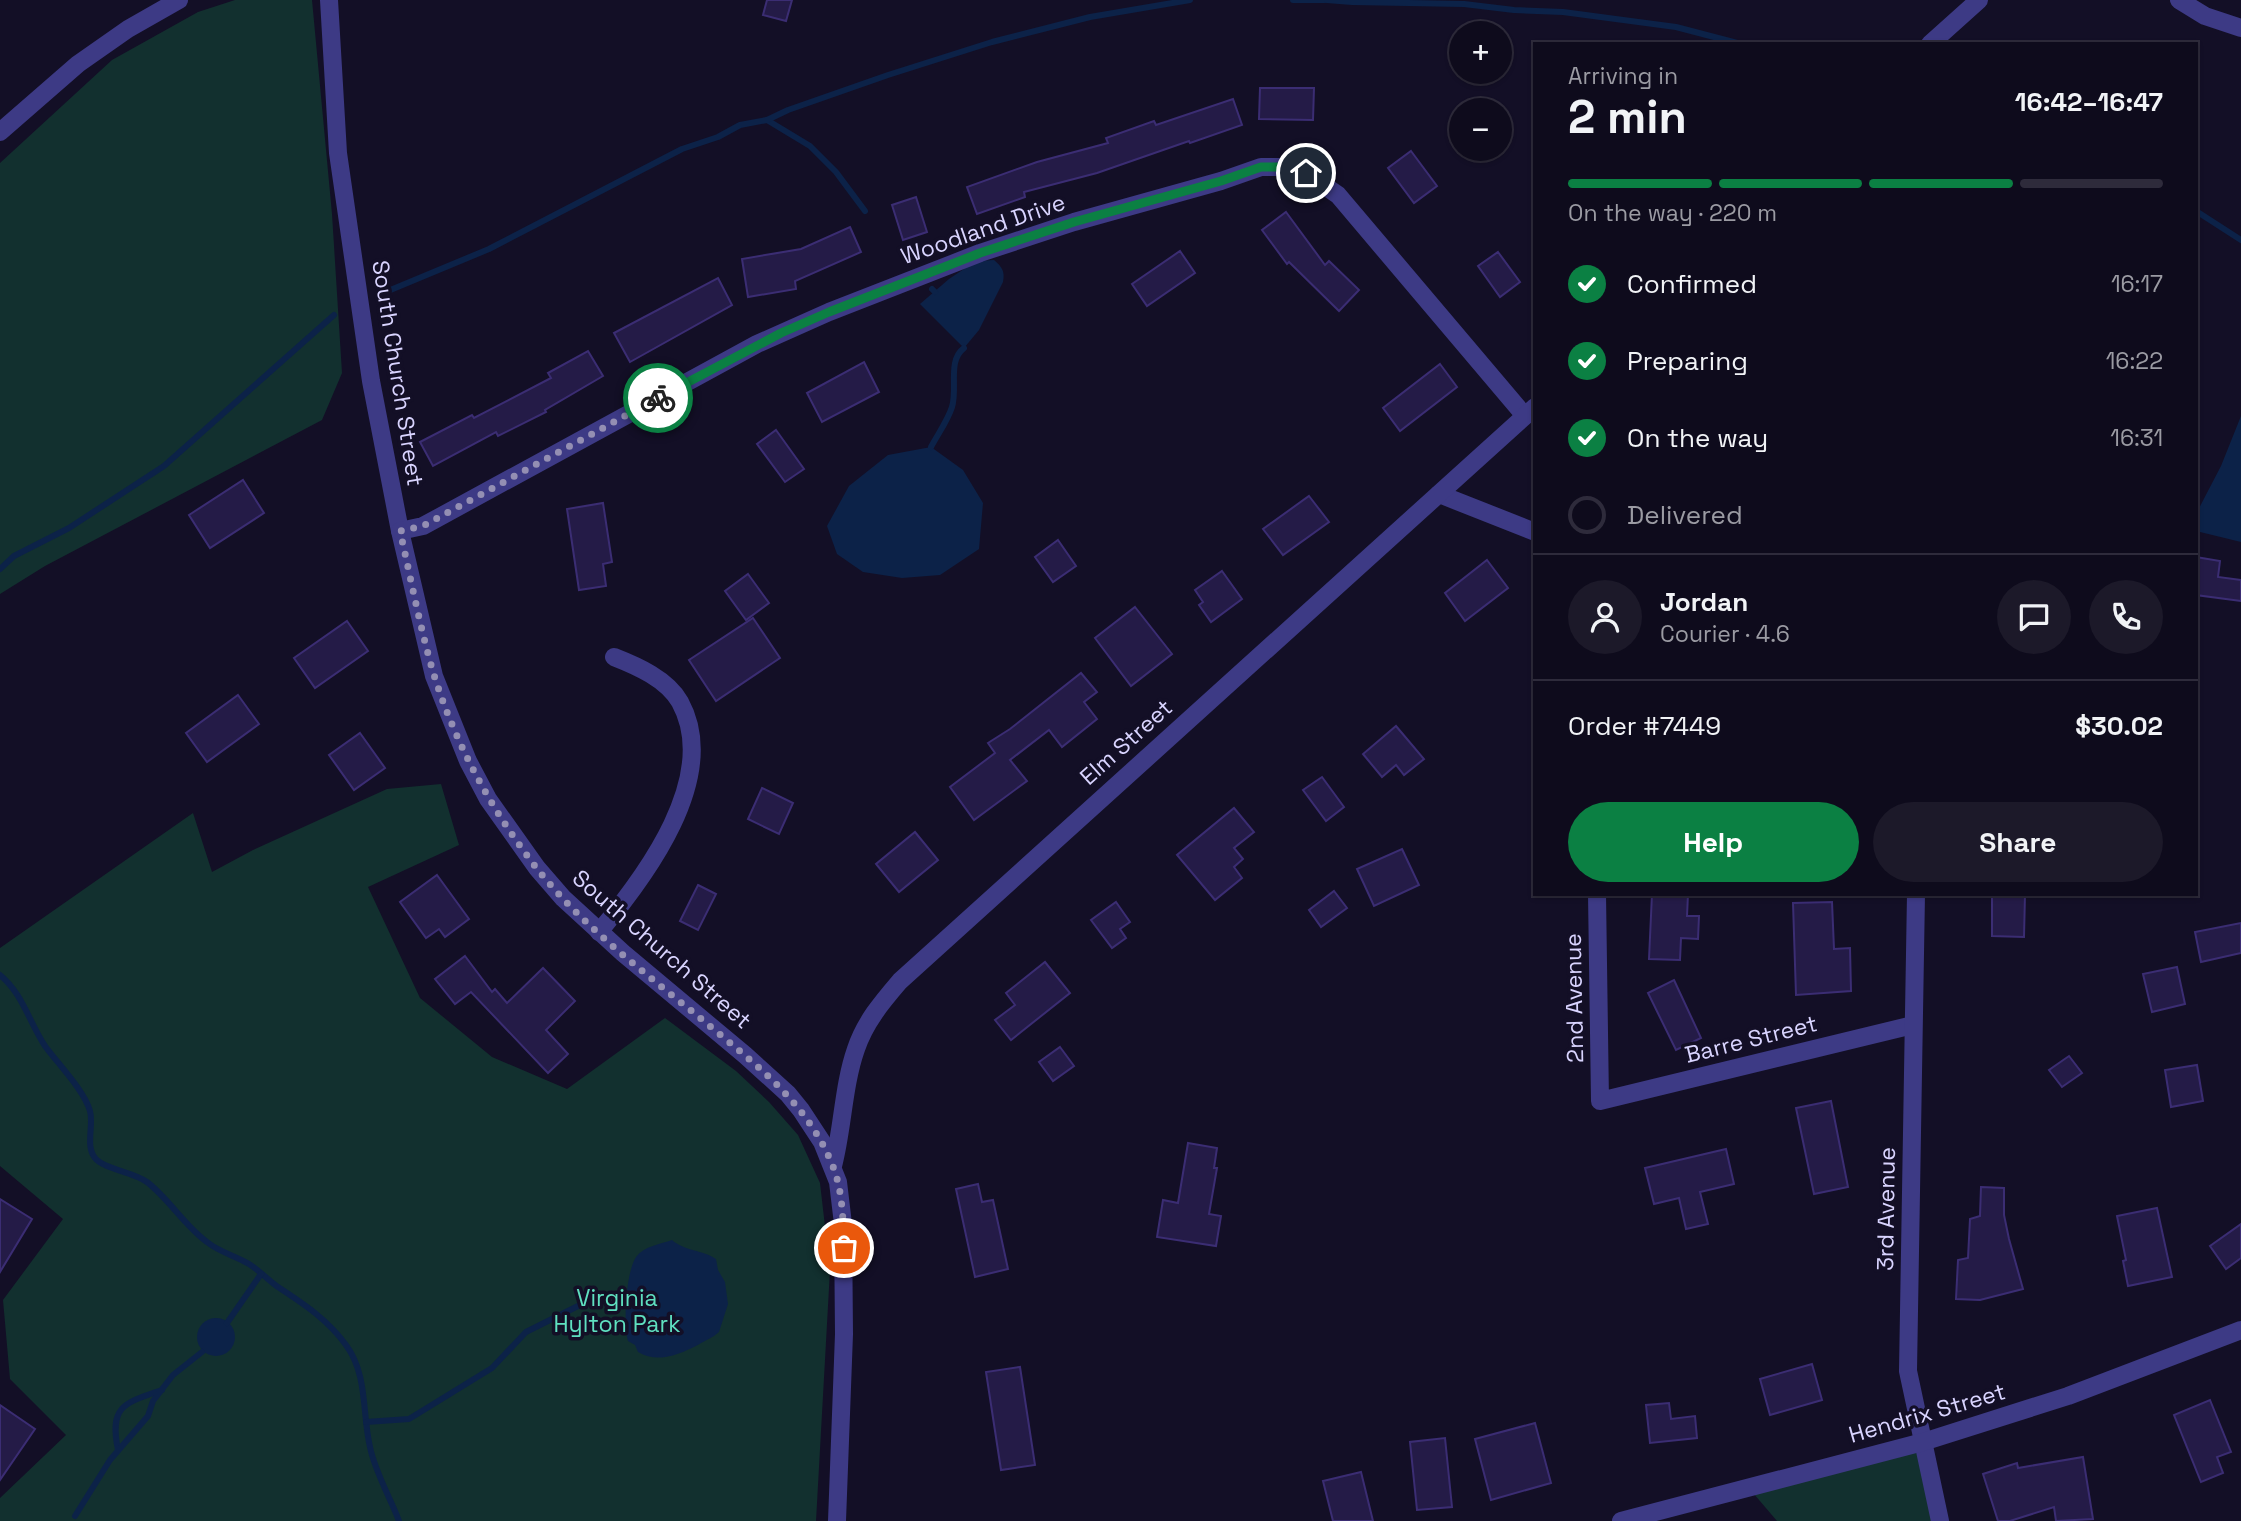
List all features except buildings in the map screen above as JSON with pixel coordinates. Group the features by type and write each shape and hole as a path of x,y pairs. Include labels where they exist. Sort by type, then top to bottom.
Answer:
{"street":[{"path":"0,132 78,64 128,29 179,0"},
{"name":"South Church Street","path":"329,0 338,153 371,381 400,531 434,676 468,761 488,799 537,869 599,932 788,1094 814,1128 833,1166 841,1201 844,1248 837,1521"},
{"path":"1932,42 1979,0"},
{"path":"2179,0 2205,16 2241,28"},
{"name":"Woodland Drive","path":"400,531 423,526 757,344 829,312 980,253 1074,222 1221,181 1261,167 1281,167 1306,173 1338,195 1530,411"},
{"name":"Elm Street","path":"833,1166 841,1131 846,1086 856,1049 871,1017 900,981 1530,411"},
{"path":"1439,494 1533,531"},
{"path":"599,932 634,889 669,832 689,776 691,757 691,737 679,700 649,674 614,657"},
{"name":"2nd Avenue","path":"1597,896 1601,1101"},
{"name":"3rd Avenue","path":"1916,896 1908,1371 1940,1521"},
{"name":"Barre Street","path":"1601,1101 1913,1026"},
{"name":"Hendrix Street","path":"1621,1521 1923,1442 2068,1396 2241,1330"}],"green space":[{"path":"235,0 312,0 332,214 342,373 322,420 45,566 0,594 0,163 112,60 198,12"},
{"name":"Virginia Hylton Park","path":"441,784 459,845 368,887 420,998 492,1057 567,1089 665,1018 736,1071 769,1102 798,1135 820,1183 830,1270 816,1521 0,1521 0,1498 66,1435 10,1379 3,1300 63,1219 0,1166 0,948 193,813 212,872 253,850 387,789"},
{"path":"1923,1442 1940,1521 1777,1521 1748,1487"}],"water":[{"path":"994,260 1002,270 1003,282 979,330 964,348 920,304 949,279 976,261"},
{"path":"2241,416 2241,542 2198,531 2198,510 2221,466"},
{"path":"931,447 963,470 983,503 979,549 940,575 902,578 863,572 837,554 827,526 849,486 888,455"},
{"path":"672,1240 716,1259 718,1270 725,1282 728,1304 719,1332 714,1336 677,1354 657,1358 638,1352 635,1345 628,1341 628,1286 633,1264 639,1253"},
{"path":"216,1318 229,1324 235,1337 229,1350 216,1356 203,1350 197,1337 203,1324"}],"waterway":[{"path":"388,291 489,249 682,149 718,137 740,125 767,120 888,75 992,42 1090,17 1190,0"},
{"path":"1293,0 1325,0"},
{"path":"1327,0 1464,4 1563,12 1676,27 1733,42"},
{"path":"767,120 810,146 836,172 865,211"},
{"path":"2198,212 2241,240"},
{"path":"932,289 935,292"},
{"path":"0,569 14,556 69,528 164,466 334,315"},
{"path":"931,447 952,407 954,367 964,348"},
{"path":"0,975 20,999 39,1037 87,1103 91,1117 90,1142 95,1158 105,1165 147,1182 199,1235 217,1249 249,1264 306,1306 346,1345 361,1381 372,1456 399,1521"},
{"path":"227,1323 261,1274"},
{"path":"366,1422 409,1419 492,1368 526,1332 594,1298 627,1295"},
{"path":"75,1516 110,1460 148,1416 153,1401 173,1375 202,1352"},
{"path":"118,1450 116,1424 122,1408 162,1390"}],"way so far":[{"path":"658,398 423,526 400,531 414,595 434,676 468,761 488,799 537,869 564,898 623,953 764,1071 802,1110 822,1142 838,1182 844,1248"}],"route":[{"path":"658,398 781,333 980,253 1074,222 1221,181 1261,167 1281,167 1306,173"}]}
